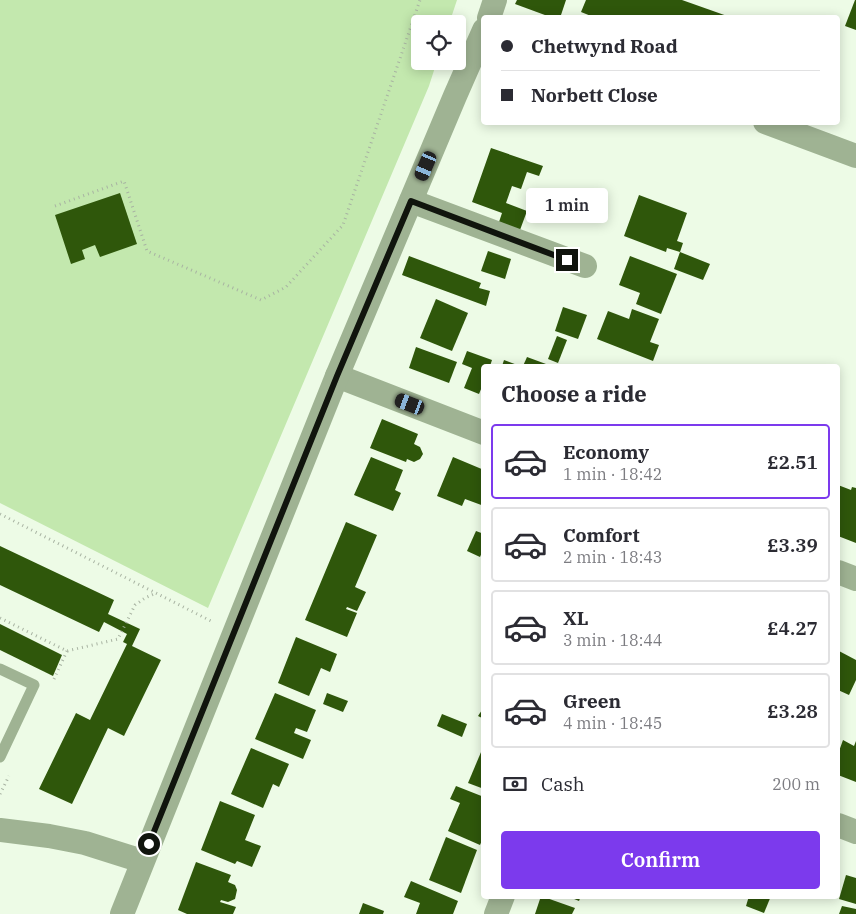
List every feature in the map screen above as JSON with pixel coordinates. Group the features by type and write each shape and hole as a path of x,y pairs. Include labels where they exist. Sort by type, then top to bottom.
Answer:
{"street":[{"path":"490,15 495,0"},
{"path":"122,914 337,376 481,37"},
{"path":"773,125 856,156"},
{"path":"411,201 584,266"},
{"path":"337,376 481,432"},
{"path":"840,573 856,579"},
{"path":"840,826 856,832"},
{"path":"0,830 50,836 85,843 142,861"},
{"path":"496,914 502,899"}],"lane":[{"path":"0,669 34,685 0,757"}],"path":[{"path":"55,206 124,181 147,251 262,300 286,286 343,224 420,0"},
{"path":"0,514 235,633"},
{"path":"0,618 67,650 118,639 135,605 156,593"}],"green space":[{"path":"0,0 457,0 452,15 411,15 411,70 434,70 429,86 208,608 0,503"}],"building":[{"path":"517,0 566,0 561,15 545,15 515,4"},
{"path":"586,0 682,0 724,15 588,15 581,12"},
{"path":"856,0 856,30 845,26"},
{"path":"491,148 543,166 539,176 527,172 521,189 512,186 506,203 527,211 520,230 499,222 502,213 472,202"},
{"path":"120,193 137,244 100,257 95,245 82,250 85,259 71,264 55,215"},
{"path":"639,195 687,213 677,241 683,243 680,252 667,248 666,252 624,236"},
{"path":"488,251 511,259 505,279 481,271"},
{"path":"680,252 710,264 703,280 674,269"},
{"path":"409,256 481,283 479,288 490,291 486,306 402,275"},
{"path":"630,256 677,274 661,314 636,304 640,293 619,285"},
{"path":"436,299 468,313 452,351 420,338"},
{"path":"563,307 587,315 578,339 555,331"},
{"path":"632,309 659,319 650,342 659,345 653,361 597,339 608,311 629,319"},
{"path":"557,336 567,340 558,363 548,359"},
{"path":"416,347 457,362 449,383 409,368"},
{"path":"467,351 492,360 491,364 481,364 481,389 479,394 464,388 472,368 462,364"},
{"path":"527,357 546,364 524,364"},
{"path":"504,360 515,364 503,364"},
{"path":"382,419 418,434 414,444 420,447 423,454 420,459 414,462 407,459 406,462 370,448"},
{"path":"371,457 403,470 395,490 401,493 393,511 354,495"},
{"path":"453,457 481,469 481,505 465,499 462,506 437,496"},
{"path":"840,486 851,490 852,487 856,488 856,543 840,537"},
{"path":"346,522 377,535 355,587 366,592 357,611 347,607 346,609 357,613 347,637 305,620"},
{"path":"476,531 481,533 480,557 467,551"},
{"path":"0,546 114,600 108,614 140,629 132,646 161,660 124,736 108,728 72,804 39,789 76,713 90,720 127,644 123,642 127,634 104,622 99,632 0,585"},
{"path":"0,624 62,655 53,676 0,650"},
{"path":"296,637 337,654 330,672 321,668 309,696 278,683"},
{"path":"840,652 856,660 856,680 849,695 840,691"},
{"path":"275,693 316,710 307,732 296,728 294,733 311,740 303,759 255,739"},
{"path":"327,693 348,701 343,712 323,704"},
{"path":"442,714 467,724 462,737 437,726"},
{"path":"843,740 854,746 856,741 856,782 840,776 840,748"},
{"path":"251,748 289,764 279,787 273,784 263,808 231,794"},
{"path":"481,752 481,788 468,783"},
{"path":"456,786 481,796 480,845 448,831 460,803 450,799"},
{"path":"220,801 255,815 245,840 261,846 252,867 237,861 235,864 201,850"},
{"path":"446,837 477,850 461,893 429,880"},
{"path":"196,862 231,875 228,882 235,885 237,890 235,899 228,902 221,900 220,902 236,907 233,914 187,914 178,910"},
{"path":"846,875 856,878 856,904 839,899"},
{"path":"411,881 458,901 453,914 416,914 420,903 404,897"},
{"path":"540,899 550,899 575,908 572,914 535,914"},
{"path":"748,899 770,899 764,913 746,906"},
{"path":"363,903 384,911 383,914 359,914"},
{"path":"842,906 856,909 856,914 839,914"}],"route":[{"path":"149,844 337,376 411,201 567,260"}]}
